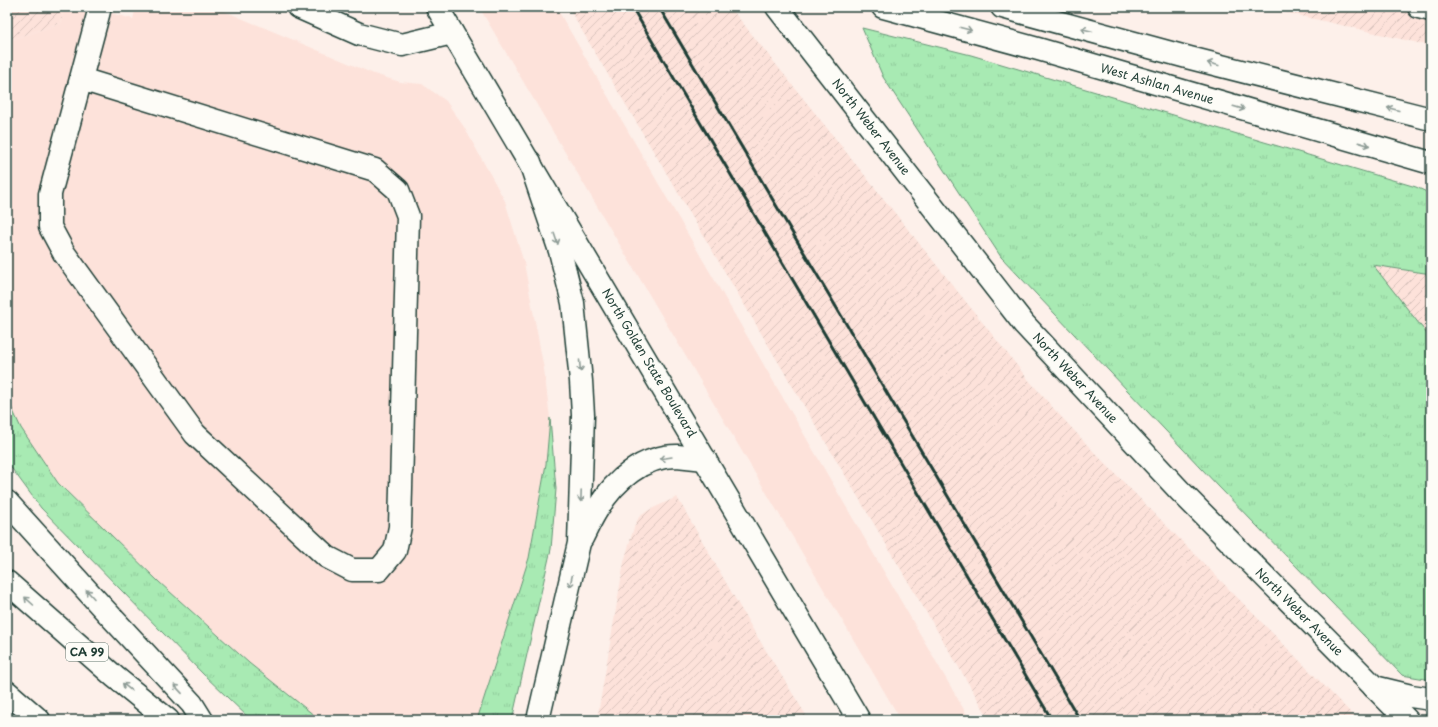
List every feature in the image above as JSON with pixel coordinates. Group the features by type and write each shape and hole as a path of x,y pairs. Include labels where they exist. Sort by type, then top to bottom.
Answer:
{"main road":[{"path":"81,80 375,170 398,190 408,216 400,527 395,551 379,570 352,570 326,557 195,434 64,253 50,227 50,194 100,7"},
{"path":"298,7 359,34 402,45 452,33"},
{"name":"North Golden State Boulevard","path":"437,7 859,720"},
{"name":"North Weber Avenue","path":"777,7 1024,324 1180,491 1407,720"},
{"name":"West Ashlan Avenue","path":"883,7 1038,49 1431,163"},
{"path":"1002,7 1190,58 1431,119"},
{"path":"1419,7 1431,10"},
{"path":"530,162 560,250 573,303 580,367 583,415 580,543 538,720"},
{"path":"580,543 598,508 612,488 633,469 654,460 676,456 705,459"},
{"path":"7,502 107,613 192,704 202,720"},
{"name":"CA 99","path":"7,582 115,677 168,720"},
{"path":"1372,686 1411,696 1431,699"},
{"path":"7,692 39,720"}],"shaded area":[{"path":"7,7 64,7 61,23 7,41"},
{"path":"64,7 88,7 133,19 136,7 215,7 374,74 400,82 422,84 446,101 464,127 505,201 524,263 544,369 550,418 546,464 529,558 477,720 320,720 249,663 159,582 58,483 21,428 7,398 7,41 61,23"},
{"path":"479,7 556,7 970,720 901,720"},
{"path":"568,7 730,7 1027,378 1054,409 1094,452 1358,720 990,720"},
{"path":"1263,7 1431,7 1431,46"},
{"path":"1372,265 1431,274 1431,339"},
{"path":"677,497 752,628 809,720 597,720 624,562 634,527 639,517 649,510"}],"green space":[{"path":"862,28 971,55 1416,187 1431,194 1431,274 1373,265 1431,339 1431,680 1402,675 1219,487 1001,257 883,77"},
{"path":"7,398 21,428 58,483 159,582 249,663 320,720 251,720 203,674 41,508 7,462"},
{"path":"550,418 556,489 551,549 512,720 477,720 529,558 546,464"}],"railway":[{"path":"632,7 1052,720"},
{"path":"659,7 1080,720"}]}
